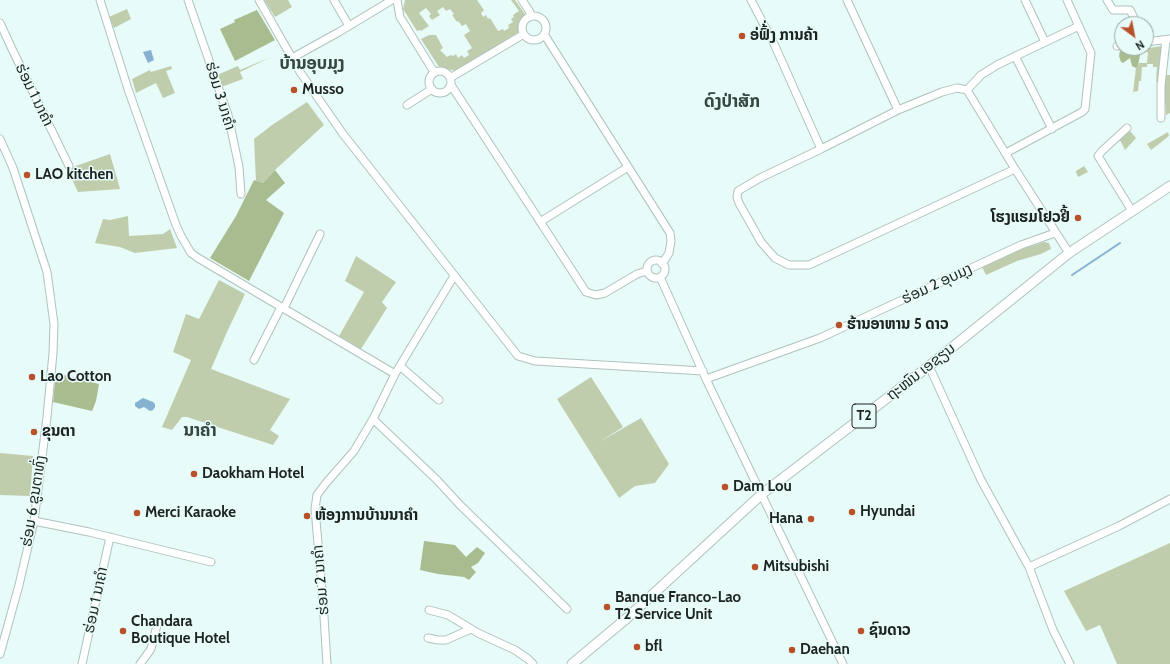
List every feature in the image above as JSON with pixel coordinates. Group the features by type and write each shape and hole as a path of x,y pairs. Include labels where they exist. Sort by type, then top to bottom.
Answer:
{"main road":[{"name":"ຖະໜົນ ເອຊຽນ","path":"572,664 627,618 762,494 929,366 1069,253 1170,186"}],"street":[{"path":"100,0 128,89 163,189 187,248 198,258 395,374"},
{"name":"ຮ່ອມ 3 ນາຄຳ","path":"188,0 228,115 240,167 241,194"},
{"path":"259,0 304,78 343,134 518,356 536,361 703,371"},
{"path":"334,0 349,26"},
{"path":"292,58 392,0"},
{"path":"397,0 400,17 434,72"},
{"path":"522,0 530,12 530,17"},
{"path":"751,0 822,149"},
{"path":"847,0 898,110"},
{"path":"1025,0 1045,42"},
{"path":"1006,153 1085,109 1091,53 1067,0"},
{"path":"1107,0 1113,10 1130,10 1133,16"},
{"path":"536,16 543,20 546,27 544,34 541,37 534,39 527,37 524,34 524,23 530,17 536,16"},
{"name":"ຮ່ອມ 1 ນາຄຳ","path":"0,23 69,166"},
{"path":"967,90 981,75 997,65 1079,26"},
{"path":"524,34 451,82 449,88 443,93 436,93 432,90 429,82 431,75 434,72 445,72 451,82 540,222 586,292 596,295 605,293 637,274 647,271"},
{"path":"544,34 670,233 671,241 669,253 662,264"},
{"path":"1154,41 1168,40 1162,86 1162,118"},
{"path":"1015,56 1052,128"},
{"path":"1015,170 809,265 789,264 775,258 761,242 737,197 738,191 760,178 822,149 898,110 942,92 958,88 967,90 1015,170 1069,253"},
{"path":"407,105 432,90"},
{"path":"1127,128 1098,156 1132,211"},
{"name":"ຮ່ອມ 6 ຂູນຕາທົ່ງ","path":"0,139 13,168 47,272 54,324 47,417 34,521 19,585 1,649"},
{"path":"540,222 628,167"},
{"name":"ຮ່ອມ 2 ອຸບມຸງ","path":"706,379 820,338 1021,245 1055,233"},
{"path":"254,360 283,308 320,234"},
{"path":"657,261 664,266 664,272 660,277 653,278 647,271 648,266 652,262 657,261"},
{"name":"ຮ່ອມ 2 ນາຄຳ","path":"327,664 315,501 317,495 326,483 354,451 373,419 395,374 454,276"},
{"path":"660,277 706,379 843,664"},
{"path":"400,366 439,400"},
{"path":"929,366 980,476 1029,567 1053,630 1070,664"},
{"path":"373,419 437,480 460,505 567,609"},
{"path":"1029,567 1119,526 1170,499"},
{"path":"34,521 110,537 211,562"},
{"name":"ຮ່ອມ 1 ນາຄຳ","path":"82,664 110,537"},
{"path":"429,610 448,615 478,633 515,650 533,664"},
{"path":"140,664 151,649 158,622"},
{"path":"428,638 446,640 471,629"}],"green space":[{"path":"264,0 288,0 292,7 275,17"},
{"path":"405,0 477,0 484,10 481,13 483,17 486,15 488,19 490,18 498,31 503,29 504,31 509,28 508,25 513,22 511,19 514,17 513,15 519,11 511,0 515,0 525,14 521,20 519,32 456,71 439,67 421,39 429,35 436,35 443,48 440,50 447,57 456,54 458,58 462,55 464,58 469,55 467,51 472,48 464,35 470,31 466,24 462,26 452,15 454,14 450,9 446,11 443,7 437,11 440,15 432,20 429,16 431,14 426,8 419,13 429,26 421,31 417,31 403,9"},
{"path":"127,9 131,19 114,28 109,17"},
{"path":"257,10 275,40 235,61 220,29 235,22 234,20"},
{"path":"1162,46 1159,83 1156,82 1157,67 1153,67 1153,64 1147,64 1147,67 1142,67 1141,81 1139,81 1138,91 1133,92 1136,68 1139,63 1147,63 1148,56 1154,56 1154,47"},
{"path":"1119,56 1140,56 1138,66 1136,68 1132,66 1130,58 1123,63 1121,62"},
{"path":"271,57 240,72 243,79 221,87 217,75 238,66 240,70"},
{"path":"171,66 172,69 166,71 175,93 163,98 156,83 136,93 132,79 150,70 151,72"},
{"path":"1165,75 1170,75 1170,113 1166,115 1164,87"},
{"path":"307,102 324,125 263,183 256,181 254,139"},
{"path":"1130,131 1136,138 1125,150 1120,140"},
{"path":"1168,132 1169,136 1151,150 1147,144"},
{"path":"110,154 120,189 78,192 67,169"},
{"path":"1084,166 1088,172 1078,177 1076,171"},
{"path":"275,170 285,183 266,200 284,213 249,281 210,258 236,216 254,180 263,183"},
{"path":"128,216 129,236 163,234 170,229 177,248 135,253 120,247 95,243 103,219 110,220"},
{"path":"1044,242 1049,243 1051,249 1041,254 1017,261 986,275 982,267 1013,252"},
{"path":"356,256 396,282 382,302 387,308 361,349 339,336 364,292 345,281"},
{"path":"219,280 245,294 211,369 290,399 270,430 279,436 273,445 187,417 182,417 172,430 162,427 191,360 173,352 186,314 199,319"},
{"path":"56,373 99,384 96,401 92,411 53,402"},
{"path":"591,377 623,427 599,442 641,418 669,464 655,483 635,486 619,498 557,399"},
{"path":"0,453 33,456 30,496 0,495"},
{"path":"424,541 455,545 466,557 477,547 485,553 478,563 471,567 476,572 469,580 464,577 438,574 420,570"},
{"path":"1170,543 1170,664 1117,664 1100,625 1086,631 1064,591"}],"water":[{"path":"151,50 154,60 148,63 143,52"},
{"path":"143,398 155,404 153,410 150,411 144,407 139,409 135,406 135,403"}],"waterway":[{"path":"1072,275 1120,243"}],"place":[{"name":"ອ່ຟົ້່ງ ການຄ້າ","path":"742,36"},
{"name":"Musso","path":"294,90"},
{"name":"LAO kitchen","path":"27,175"},
{"name":"ໂຮງແຮມໂຢວຢີ້","path":"1078,218"},
{"name":"ຮ້ານອາຫານ 5 ດາວ","path":"839,325"},
{"name":"Lao Cotton","path":"32,377"},
{"name":"ຂຸນຕາ","path":"34,432"},
{"name":"Daokham Hotel","path":"194,474"},
{"name":"Dam Lou","path":"725,487"},
{"name":"Hyundai","path":"852,512"},
{"name":"Merci Karaoke","path":"137,513"},
{"name":"ຫ້ອງການບ້ານນາຄໍາ","path":"307,516"},
{"name":"Hana","path":"811,519"},
{"name":"Mitsubishi","path":"755,567"},
{"name":"Banque Franco-Lao T2 Service Unit","path":"607,607"},
{"name":"Chandara Boutique Hotel","path":"123,631"},
{"name":"ຊົນດາວ","path":"861,631"},
{"name":"bfl","path":"637,647"},
{"name":"Daehan","path":"792,650"}],"district":[{"name":"ບ້ານອຸບມຸງ","path":"312,64"},
{"name":"ດົງປ່າສັກ","path":"732,102"},
{"name":"ນາຄຳ","path":"200,431"}]}
